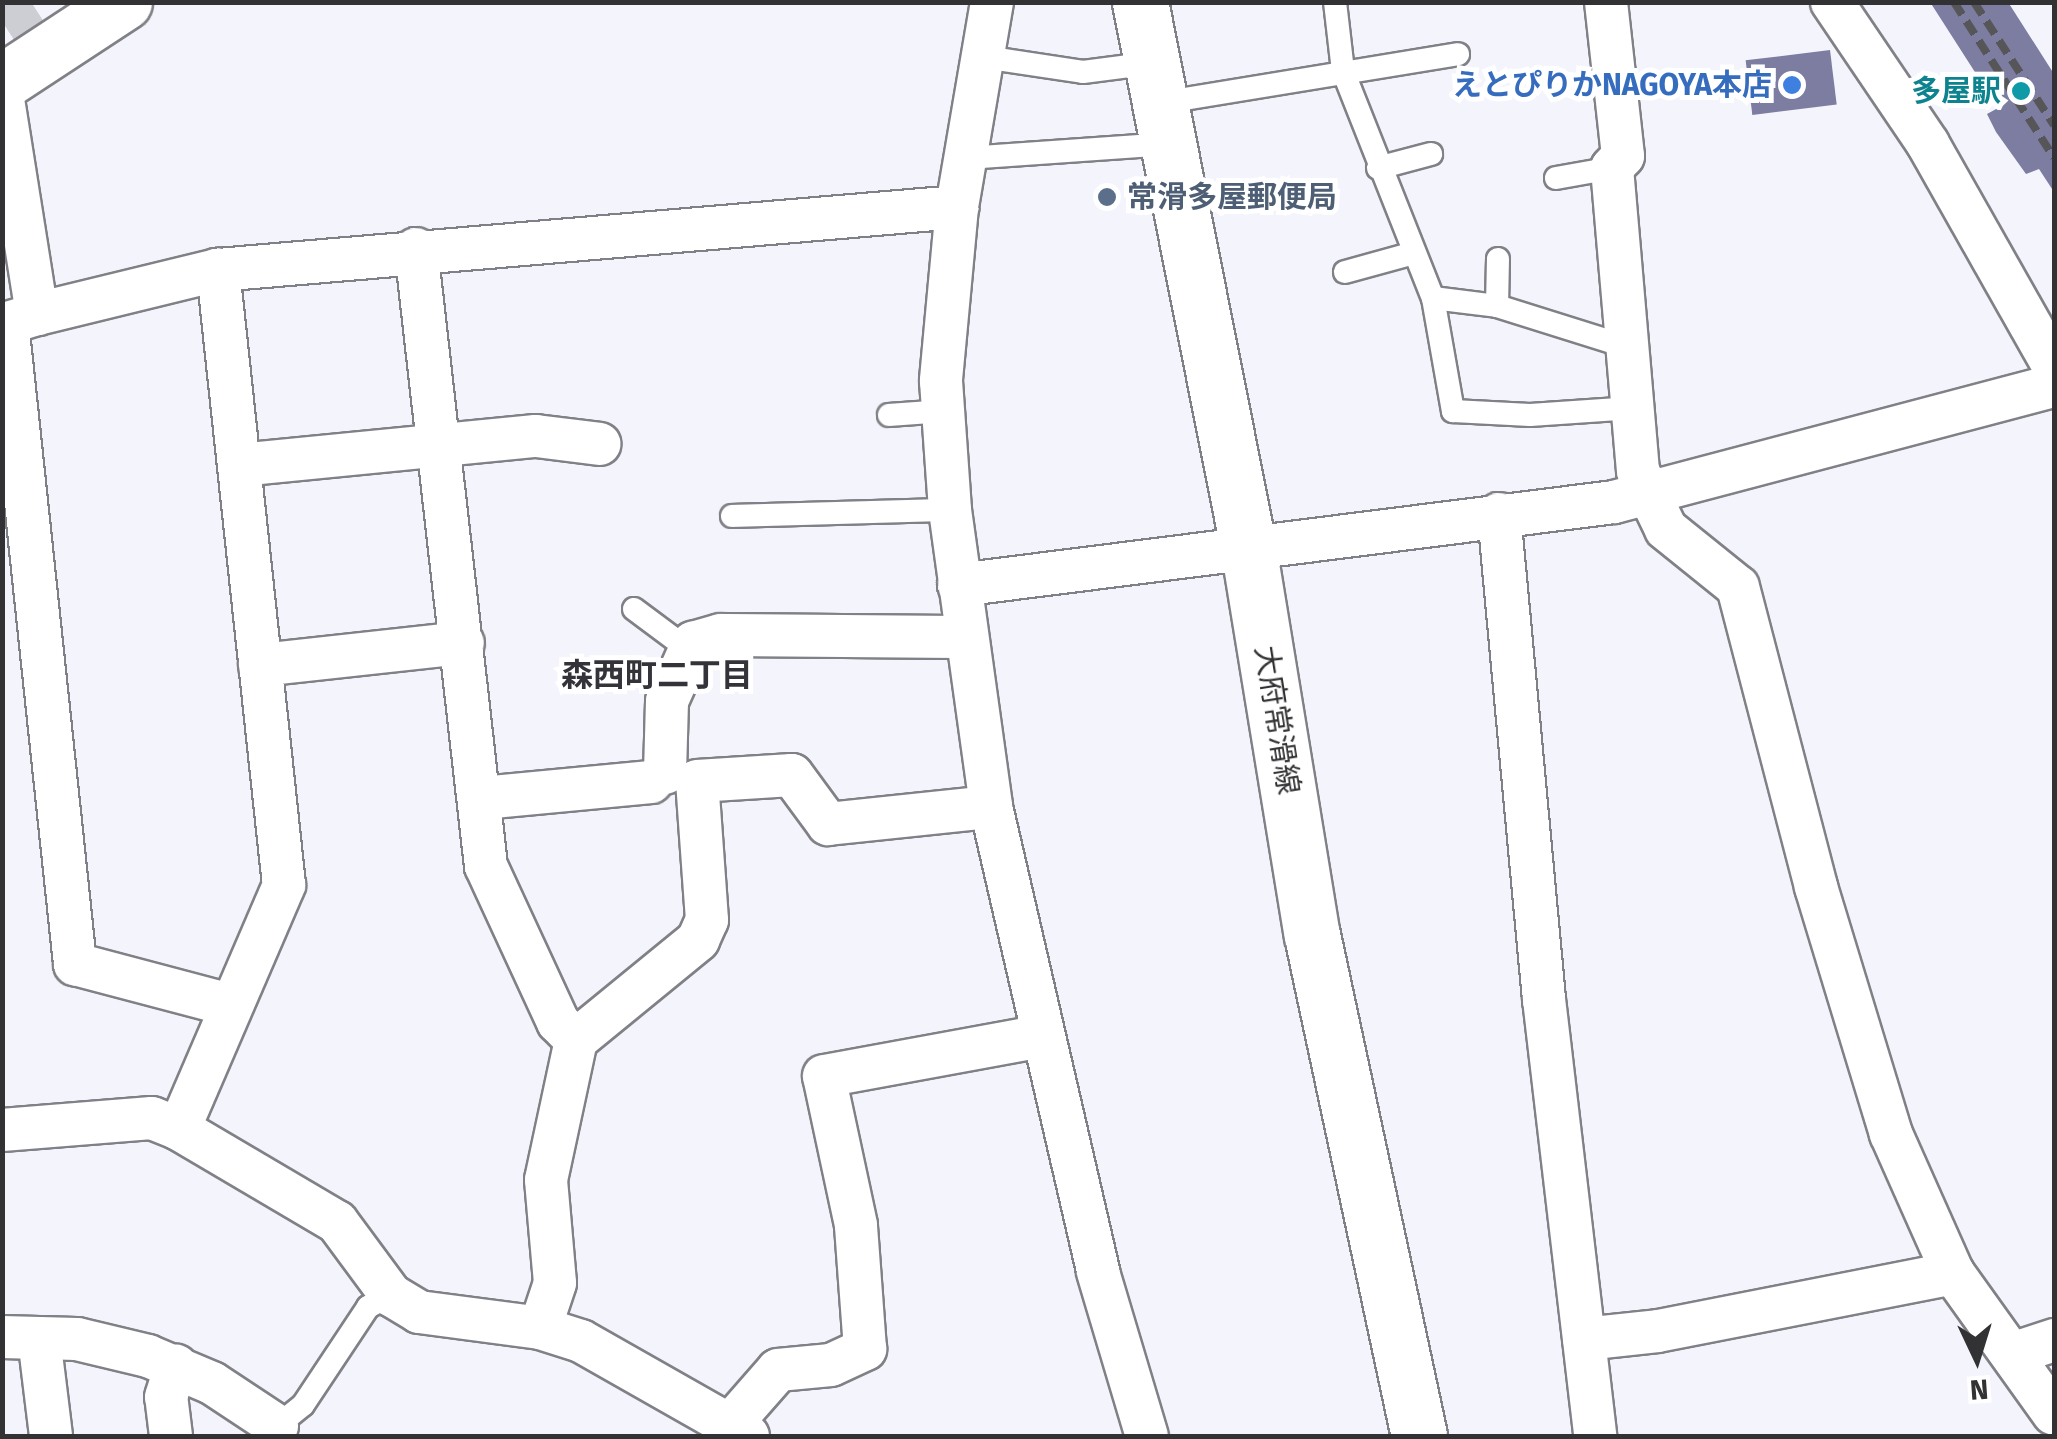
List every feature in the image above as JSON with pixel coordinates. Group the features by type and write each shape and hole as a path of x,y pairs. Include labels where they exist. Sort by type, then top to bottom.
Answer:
{"main road":[{"path":"2,82 124,2"},
{"name":"大府常滑線","path":"1140,2 1248,546 1312,936 1419,1436"}],"street":[{"path":"992,2 956,206 944,411 950,510 991,808 1098,1272 1147,1436"},
{"path":"1606,2 1623,156 1612,168 1632,408 1646,494 1684,549 1738,588 1856,1021 1891,1134 1953,1273 2035,1346 2054,1414"},
{"path":"1832,2 1928,144 2054,367"},
{"path":"2,93 37,314"},
{"path":"230,1005 75,964 8,323 218,270 416,249 956,206"},
{"path":"416,249 482,798 486,866 558,1022 576,1040"},
{"path":"180,1129 284,885 218,270"},
{"path":"959,585 1646,494 2054,386"},
{"path":"239,465 536,436 600,444"},
{"path":"1499,514 1544,998 1595,1436"},
{"path":"482,798 658,777 666,701 693,643 722,635 965,637"},
{"path":"260,665 463,643"},
{"path":"540,1328 555,1284 546,1180 576,1040 698,940 707,920 697,780 792,775 828,824 991,808"},
{"path":"2,1130 152,1118 180,1129 337,1222 391,1295 419,1312 540,1328 581,1341 738,1432 778,1370 831,1366 865,1350 856,1225 824,1076 1042,1036"},
{"path":"1584,1340 1953,1273"},
{"path":"51,1436 21,1338 78,1339 176,1366 277,1431"},
{"path":"171,1436 166,1396 176,1366"}],"lane":[{"path":"1334,2 1344,70 1378,168 1432,298 1453,411 1530,415 1632,408"},
{"path":"967,158 1160,103 1332,78 1344,70 1458,54"},
{"path":"984,56 1083,72 1160,103"},
{"path":"1378,168 1431,154"},
{"path":"1556,178 1612,168"},
{"path":"1345,272 1414,253"},
{"path":"1497,306 1498,260"},
{"path":"1432,298 1497,306 1628,348"},
{"path":"889,415 944,411"},
{"path":"732,516 950,510"},
{"path":"634,609 678,642 693,643"},
{"path":"277,1431 303,1405 368,1307 391,1295"}],"building":[{"name":"多屋駅","path":"1930,2 2008,2 2054,74 2054,192 2039,169 2026,174 1996,132 1987,114 1998,108"},
{"name":"えとぴりかNAGOYA本店","path":"1830,50 1837,105 1752,115 1746,60"}],"tunnel":[{"path":"2,21 31,2"}],"railway":[{"path":"1954,2 2054,158"},
{"path":"1974,2 2054,125"}],"place":[{"name":"えとぴりかNAGOYA本店","path":"1792,85"},
{"name":"多屋駅","path":"2021,91"},
{"name":"常滑多屋郵便局","path":"1107,197"}],"district":[{"name":"森西町二丁目","path":"657,675"}]}
